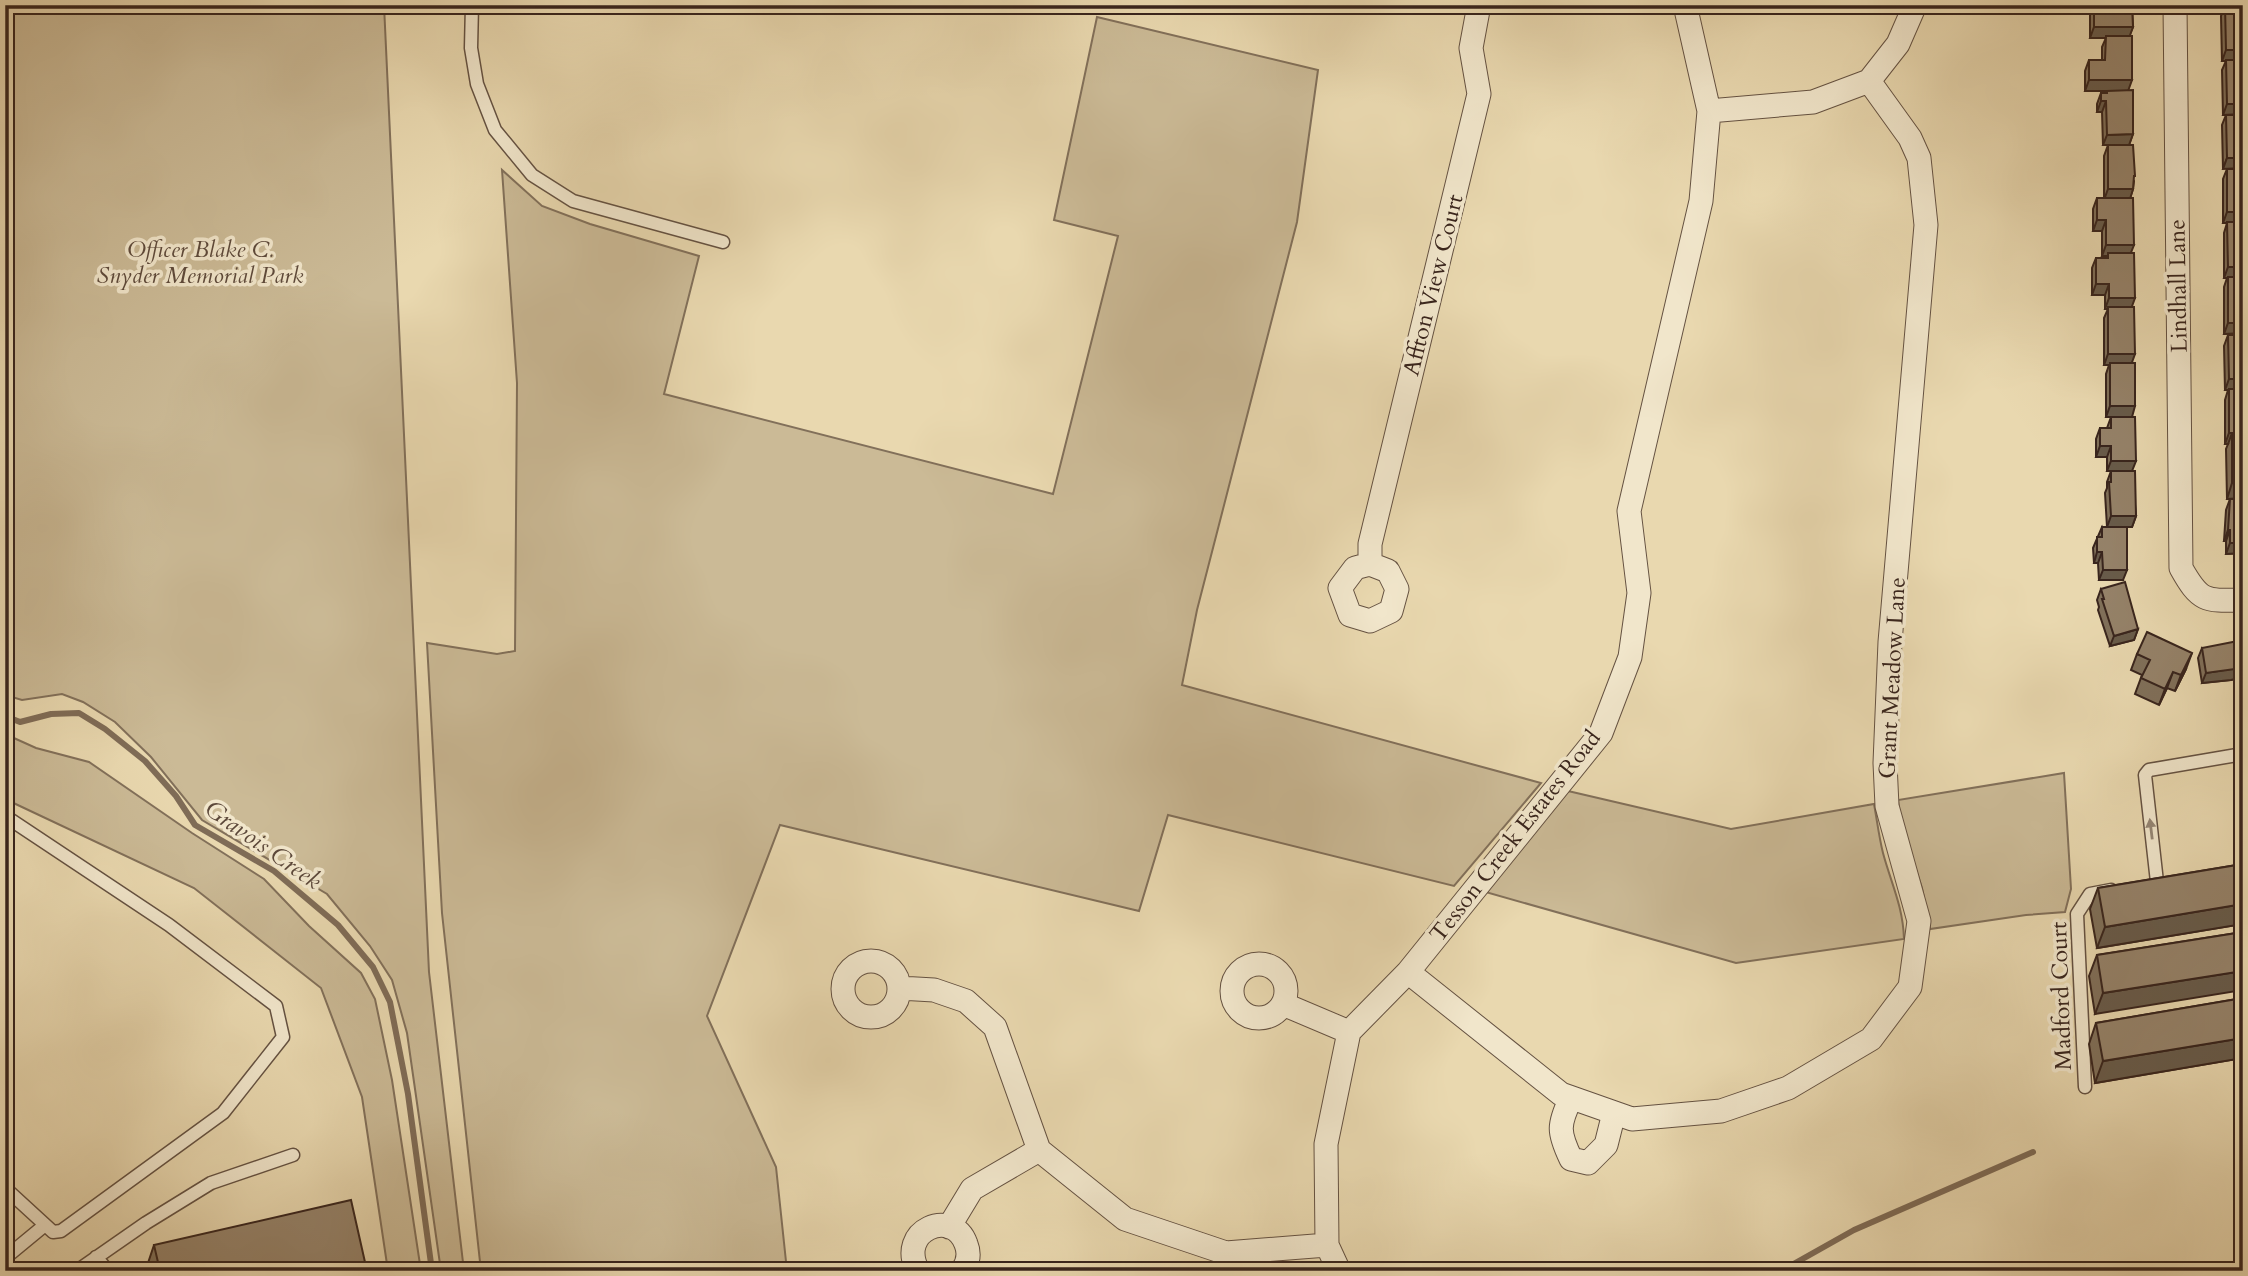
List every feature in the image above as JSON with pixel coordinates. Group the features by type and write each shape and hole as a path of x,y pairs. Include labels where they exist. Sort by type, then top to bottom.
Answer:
{"street":[{"name":"Affton View Court","path":"1370,564 1370,544 1479,94 1471,48 1479,5"},
{"name":"Tesson Creek Estates Road","path":"1349,1032 1408,972 1601,733 1630,657 1639,593 1629,511 1701,201 1709,111 1685,5"},
{"path":"1709,111 1813,102 1870,81 1898,44 1915,5"},
{"name":"Lindhall Lane","path":"2175,5 2181,568 2194,591 2213,601 2243,600"},
{"name":"Grant Meadow Lane","path":"1408,972 1561,1094 1632,1119 1721,1111 1788,1088 1871,1040 1910,987 1919,921 1887,806 1885,763 1890,642 1926,225 1919,158 1910,138 1870,81"},
{"path":"899,988 934,990 966,1001 995,1027 1039,1150 1125,1219 1226,1254 1326,1245"},
{"path":"1283,1004 1349,1032 1326,1144 1326,1245 1339,1271"},
{"path":"1572,1098 1561,1119 1562,1139 1571,1160 1588,1163 1606,1145 1614,1113"},
{"path":"948,1227 972,1189 1039,1150"},
{"path":"918,1271 912,1254 917,1237 931,1227 948,1227 964,1238 968,1257 962,1271"}],"lane":[{"path":"472,5 471,48 477,84 495,130 532,175 573,201 723,242"},
{"path":"2144,885 2163,881 2145,775 2149,770 2243,754"},
{"path":"5,816 169,925 276,1006 284,1037 223,1113 61,1231 52,1232 5,1188"},
{"name":"Madford Court","path":"2085,1087 2077,914 2090,894 2130,887"},
{"path":"2081,1035 2095,1033"},
{"path":"77,1271 211,1183 293,1154"},
{"path":"5,1258 46,1225"},
{"path":"96,1257 108,1271"}],"green space":[{"name":"Officer Blake C. Snyder Memorial Park","path":"5,5 384,5 429,972 464,1271 441,1271 407,1033 392,980 370,946 327,894 202,820 151,757 115,722 83,702 62,694 22,700 5,695"},
{"path":"1097,17 1318,70 1297,222 1197,610 1182,685 1541,783 1454,886 1168,815 1139,911 780,825 707,1016 776,1167 787,1271 481,1271 442,913 427,643 497,654 515,651 517,383 502,170 542,206 590,224 699,256 664,394 1053,494 1118,236 1054,220"},
{"path":"5,734 36,748 89,762 264,879 309,926 361,973 375,999 392,1080 421,1271 388,1271 362,1097 321,988 194,888 5,799"},
{"path":"2064,773 2071,889 2065,912 1930,929 1922,888 1901,825 1898,800"},
{"path":"1568,791 1731,829 1874,804 1904,939 1736,963 1482,891"}],"building":[{"path":"2094,5 2132,5 2133,27 2094,27"},
{"path":"2225,5 2243,5 2243,50 2226,50"},
{"path":"2106,36 2132,36 2132,80 2089,80 2089,60 2105,60"},
{"path":"2226,60 2243,60 2243,104 2227,104"},
{"path":"2133,90 2133,134 2107,135 2106,101 2101,101 2101,93"},
{"path":"2226,115 2243,115 2243,158 2227,158"},
{"path":"2108,145 2133,145 2133,189 2108,189"},
{"path":"2227,169 2243,169 2243,212 2227,212"},
{"path":"2097,198 2133,198 2134,245 2106,245 2106,220 2097,220"},
{"path":"2227,222 2243,222 2243,267 2228,267"},
{"path":"2108,253 2134,253 2135,298 2109,298 2109,284 2096,284 2096,258 2108,258"},
{"path":"2228,277 2243,277 2243,323 2228,323"},
{"path":"2108,307 2134,307 2135,354 2108,354"},
{"path":"2228,335 2243,335 2243,379 2229,379"},
{"path":"2110,363 2135,363 2135,406 2110,406"},
{"path":"2229,389 2243,389 2243,433 2229,433"},
{"path":"2111,417 2135,417 2136,461 2111,461 2111,446 2100,446 2100,428 2111,428"},
{"path":"2232,433 2243,433 2243,483 2232,483"},
{"path":"2111,471 2135,471 2136,516 2111,516"},
{"path":"2230,499 2243,499 2243,543 2230,543"},
{"path":"2102,527 2127,527 2127,570 2103,570 2102,552 2097,552 2097,537 2102,537"},
{"path":"2125,582 2138,629 2114,636 2101,589"},
{"path":"2147,632 2192,653 2181,675 2173,672 2165,689 2141,678 2150,660 2137,654"},
{"path":"2243,640 2243,667 2206,673 2202,648"},
{"path":"2243,864 2243,904 2105,927 2098,888"},
{"path":"2243,932 2243,971 2103,993 2097,955"},
{"path":"2243,998 2243,1038 2103,1061 2096,1023"},
{"path":"351,1200 367,1271 160,1271 154,1245"}],"waterway":[{"name":"Gravois Creek","path":"5,716 20,722 51,714 79,713 105,729 145,761 176,796 195,825 274,871 338,925 373,967 390,1002 408,1094 432,1271"},
{"path":"1781,1271 1854,1230 2033,1152"}]}
